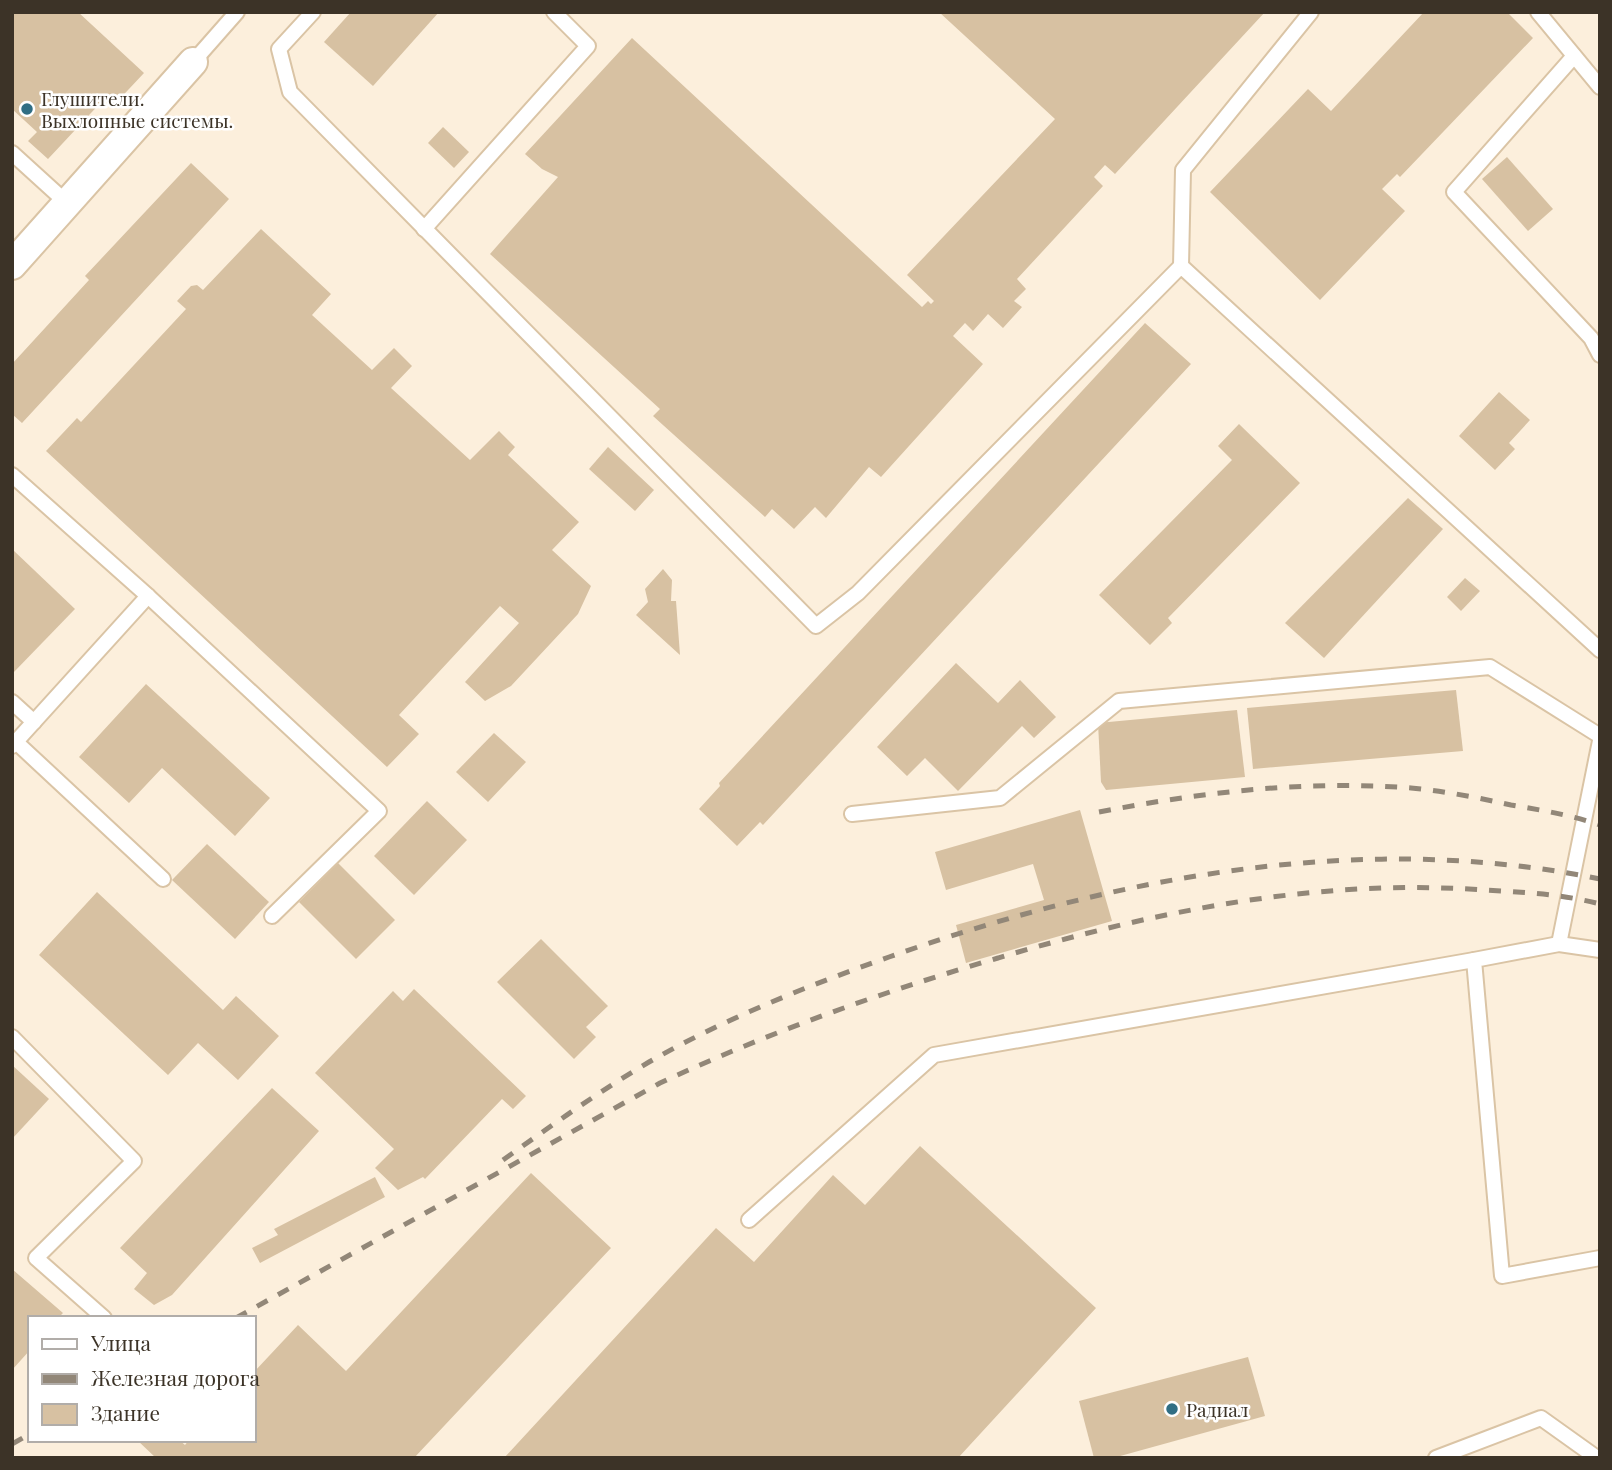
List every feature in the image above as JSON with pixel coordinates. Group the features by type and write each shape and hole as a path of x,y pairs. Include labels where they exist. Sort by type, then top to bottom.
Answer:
{"street":[{"path":"12,265 193,62"}],"lane":[{"path":"193,62 237,12"},
{"path":"313,12 279,49 290,92 816,626 858,593 1181,266 1183,170 1311,12"},
{"path":"424,229 588,46 554,12"},
{"path":"1538,12 1600,87"},
{"path":"1574,56 1454,192 1591,338 1600,355"},
{"path":"12,153 67,203"},
{"path":"1181,266 1600,650"},
{"path":"12,475 148,596 379,811 272,916"},
{"path":"148,596 14,744 163,879"},
{"path":"852,814 1000,798 1119,701 1490,667 1600,739 1559,944"},
{"path":"12,702 34,722"},
{"path":"748,1220 934,1055 1559,944 1600,950"},
{"path":"1474,960 1502,1276 1600,1258"},
{"path":"12,1037 134,1161 36,1258 102,1316"},
{"path":"1436,1458 1541,1418 1598,1458"}],"building":[{"path":"12,12 78,12 144,73 113,106 105,98 48,159 28,141 37,132 12,109"},
{"path":"351,12 439,12 373,86 324,42"},
{"path":"939,12 1265,12 1115,174 1105,165 1094,177 1103,186 1017,279 1026,289 1014,301 1022,307 1003,328 988,314 973,331 965,323 953,336 983,364 881,477 869,467 826,518 815,507 794,529 772,509 765,517 653,416 660,409 490,254 558,177 542,169 525,154 632,38 922,307 928,301 931,304 934,301 907,275 1055,119"},
{"path":"1424,12 1507,12 1533,38 1400,177 1397,174 1382,189 1405,211 1320,300 1210,192 1308,89 1331,111"},
{"path":"443,127 469,152 454,168 428,143"},
{"path":"1507,157 1553,209 1528,231 1482,179"},
{"path":"191,163 229,199 22,423 12,414 12,364 89,280 85,276"},
{"path":"261,229 331,294 312,315 372,370 394,348 412,366 391,388 470,460 499,431 515,447 508,455 579,522 552,550 591,586 578,614 511,686 485,701 465,682 519,623 500,606 399,715 419,734 387,767 46,451 77,418 81,422 186,309 177,301 191,286 197,285 203,290"},
{"path":"1145,323 1191,364 763,825 760,822 737,846 699,809 720,786 719,783"},
{"path":"1499,392 1530,420 1509,443 1515,449 1495,470 1459,436"},
{"path":"1239,424 1300,483 1168,618 1172,623 1150,645 1099,595 1232,460 1218,446"},
{"path":"608,447 654,490 635,511 589,469"},
{"path":"1408,498 1443,529 1324,658 1285,623"},
{"path":"12,549 75,609 12,674"},
{"path":"663,569 672,580 671,601 676,601 680,655 636,615 648,602 645,589"},
{"path":"1465,578 1480,591 1461,611 1447,597"},
{"path":"956,663 998,703 1020,680 1056,717 1034,738 1022,726 958,791 925,758 907,776 877,747"},
{"path":"146,684 270,798 235,836 162,768 129,803 79,757"},
{"path":"1456,690 1463,751 1253,769 1247,708"},
{"path":"1237,710 1245,777 1106,790 1101,782 1098,723"},
{"path":"494,733 526,762 488,802 456,772"},
{"path":"427,801 467,840 414,895 374,856"},
{"path":"1080,810 1112,921 966,963 956,925 1044,900 1033,864 946,890 935,852"},
{"path":"207,844 269,902 235,939 172,880"},
{"path":"338,863 395,920 356,959 299,902"},
{"path":"97,892 223,1010 236,996 279,1036 238,1080 198,1043 168,1075 39,955"},
{"path":"541,939 608,1006 586,1027 596,1037 574,1059 497,982"},
{"path":"414,989 526,1096 513,1109 502,1099 425,1179 423,1177 398,1190 375,1168 394,1149 315,1073 393,991 403,1001"},
{"path":"12,1065 49,1099 12,1139"},
{"path":"272,1088 319,1131 172,1295 154,1305 134,1289 147,1273 120,1248"},
{"path":"920,1146 1096,1308 958,1458 504,1458 716,1228 754,1262 833,1175 865,1205"},
{"path":"531,1173 611,1248 414,1458 156,1458 139,1442 181,1442 185,1445 187,1442 256,1442 256,1370 298,1325 346,1371"},
{"path":"375,1177 385,1197 260,1263 252,1248 278,1235 274,1229"},
{"path":"12,1269 63,1313 60,1316 28,1316 28,1352 12,1370"},
{"name":"Радиал","path":"1248,1357 1265,1416 1113,1458 1094,1458 1079,1401"}],"railway":[{"path":"1099,812 1254,790 1371,786 1462,795 1556,813 1600,825"},
{"path":"503,1160 630,1073 677,1046 736,1018 889,957 1062,904 1150,884 1240,870 1330,861 1420,859 1510,865 1600,879"},
{"path":"240,1316 660,1083 785,1030 955,971 1117,926 1238,902 1299,894 1422,888 1542,894 1600,904"},
{"path":"12,1444 28,1435"}],"place":[{"name":"Глушители. Выхлопные системы.","path":"27,109"},
{"name":"Радиал","path":"1172,1409"}]}
